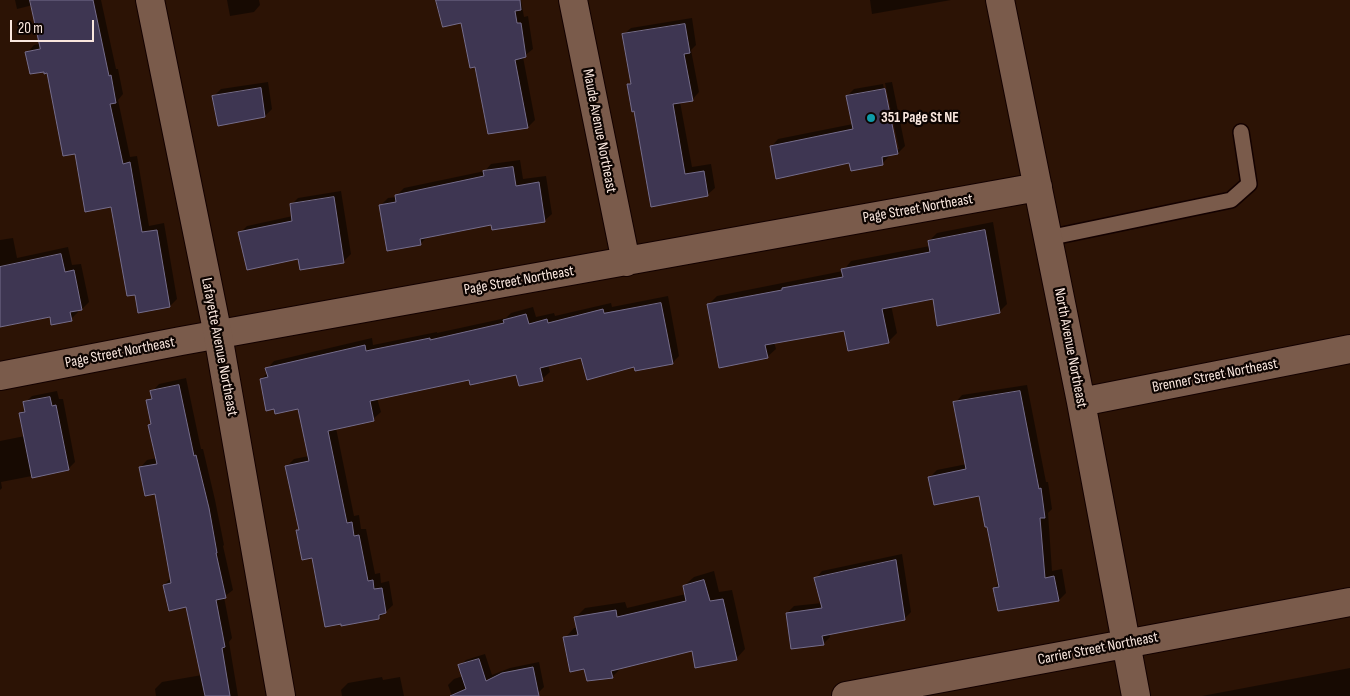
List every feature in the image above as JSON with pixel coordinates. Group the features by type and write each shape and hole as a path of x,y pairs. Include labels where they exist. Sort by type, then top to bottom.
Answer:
{"street":[{"name":"Lafayette Avenue Northeast","path":"150,0 218,335 281,696"},
{"name":"Maude Avenue Northeast","path":"573,0 626,262"},
{"name":"North Avenue Northeast","path":"1000,0 1081,402 1136,696"},
{"name":"Page Street Northeast","path":"0,376 1038,187"},
{"name":"Brenner Street Northeast","path":"1081,402 1350,349"},
{"name":"Carrier Street Northeast","path":"846,696 1350,602"}],"lane":[{"path":"1048,238 1231,200 1249,184 1241,132"}],"building":[{"path":"30,0 93,0 109,76 111,75 116,103 110,104 123,164 130,162 142,232 157,230 170,307 138,313 135,295 127,296 111,207 85,212 75,154 63,156 47,73 30,74 25,52 40,49"},
{"path":"436,0 520,0 521,10 515,11 517,23 521,23 526,57 515,60 528,128 488,134 475,67 470,68 461,23 443,27"},
{"path":"685,24 690,53 684,54 693,101 673,104 685,174 704,171 708,196 651,207 634,111 632,112 627,84 631,84 622,34"},
{"path":"261,88 265,117 218,126 212,96"},
{"path":"885,89 898,154 882,157 883,165 851,171 849,163 776,179 770,146 853,129 846,96"},
{"path":"513,167 516,186 539,182 545,222 492,230 491,225 420,239 421,245 387,251 379,205 396,202 395,195 484,176 483,171"},
{"path":"334,197 344,263 300,270 298,259 247,270 238,232 292,221 290,204"},
{"path":"985,230 1000,313 937,326 933,299 882,309 889,343 848,351 844,331 765,345 768,358 719,368 707,304 843,277 841,269 930,252 928,241"},
{"path":"61,254 65,272 74,270 82,310 70,312 72,321 51,325 50,317 0,327 0,267"},
{"path":"661,303 673,364 635,371 634,367 587,380 581,358 540,368 543,381 519,386 516,375 470,385 469,380 370,401 374,421 328,431 347,523 352,522 354,536 359,535 368,581 373,580 374,589 382,588 386,613 379,615 379,619 325,627 312,558 302,560 296,530 299,530 285,466 309,461 298,409 275,414 274,409 266,411 260,379 268,377 265,368 365,345 366,351 430,338 430,340 504,323 503,320 526,314 529,324 547,319 548,323 603,309 604,313"},
{"path":"179,385 194,456 196,455 209,508 226,598 216,600 225,647 222,648 230,696 205,696 186,607 169,611 163,585 171,583 155,494 145,496 139,467 157,464 148,425 151,424 146,400 152,399 150,391"},
{"path":"1020,391 1039,489 1041,488 1045,518 1040,518 1045,578 1054,576 1059,601 998,611 993,588 999,587 979,496 934,505 928,477 966,469 953,402"},
{"path":"50,397 52,406 56,405 69,470 32,478 19,413 25,412 23,402"},
{"path":"896,560 905,620 822,636 824,645 791,649 786,613 822,608 814,578"},
{"path":"704,580 710,601 723,599 737,660 695,668 692,651 611,671 613,678 587,681 584,669 570,672 563,637 578,635 574,617 616,610 617,617 686,601 683,586"},
{"path":"479,659 486,681 502,673 533,667 539,696 450,696 466,689 458,665"}],"place":[{"name":"351 Page St NE","path":"871,118"}]}
